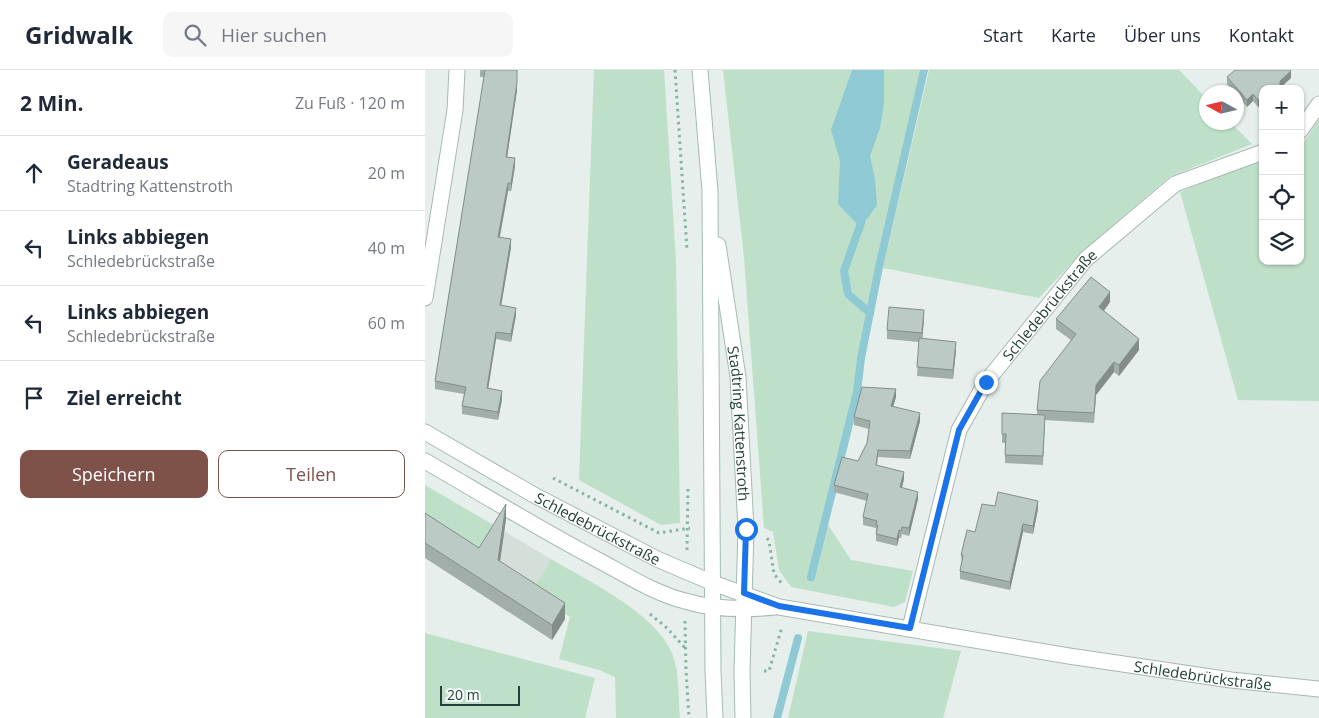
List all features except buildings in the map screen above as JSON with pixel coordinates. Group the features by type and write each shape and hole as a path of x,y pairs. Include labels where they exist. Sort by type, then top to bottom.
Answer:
{"street":[{"path":"425,298 455,110 457,70"},
{"name":"Stadtring Kattenstroth","path":"701,70 710,191 713,671 715,718"},
{"path":"1301,130 1319,104"},
{"name":"Schledebrückstraße","path":"910,628 959,430 986,382 1086,259 1175,184 1259,153"},
{"name":"Stadtring Kattenstroth","path":"710,191 738,377 746,529 743,718"},
{"name":"Schledebrückstraße","path":"425,432 577,517 657,558 713,583 779,606 1069,656 1231,680 1319,689"},
{"name":"Schledebrückstraße","path":"425,461 653,590 686,602 713,608 744,610 779,606"}],"path":[{"path":"675,70 687,258"},
{"path":"687,542 688,478"},
{"path":"659,533 688,528"},
{"path":"765,535 769,541 774,574 787,591"},
{"path":"650,614 667,628 685,648"},
{"path":"685,625 689,718"},
{"path":"769,671 781,630"}],"shaded area":[{"path":"497,527 551,559 532,592 478,557"}],"green space":[{"path":"594,70 664,70 676,262 680,523 661,525 579,480"},
{"path":"723,70 920,70 875,268 857,357 854,390 823,517 851,560 913,571 905,602 894,607 791,587 779,570 773,532 764,528 744,258"},
{"path":"929,70 1179,70 1199,91 1199,130 1238,130 1252,144 1169,177 1081,253 1039,298 883,268"},
{"path":"1319,119 1319,401 1238,400 1180,192 1259,160 1259,265 1304,265 1305,141"},
{"path":"425,485 497,527 478,557 425,523"},
{"path":"551,559 619,599 651,624 663,638 675,660 680,718 616,718 615,677 599,670 559,659 570,617 532,592"},
{"path":"808,631 961,651 943,718 788,718"},
{"path":"425,633 595,678 585,718 425,718"}],"water":[{"path":"852,70 884,70 884,103 880,128 870,156 875,179 877,205 864,223 856,223 838,204 840,161 831,130"}],"waterway":[{"path":"811,577 857,392 861,358 879,267 924,70"},
{"path":"860,213 861,223 844,271 848,294 870,313"},
{"path":"777,718 798,638"}],"route":[{"path":"746,529 744,593 779,606 910,628 959,430 986,382"}]}
